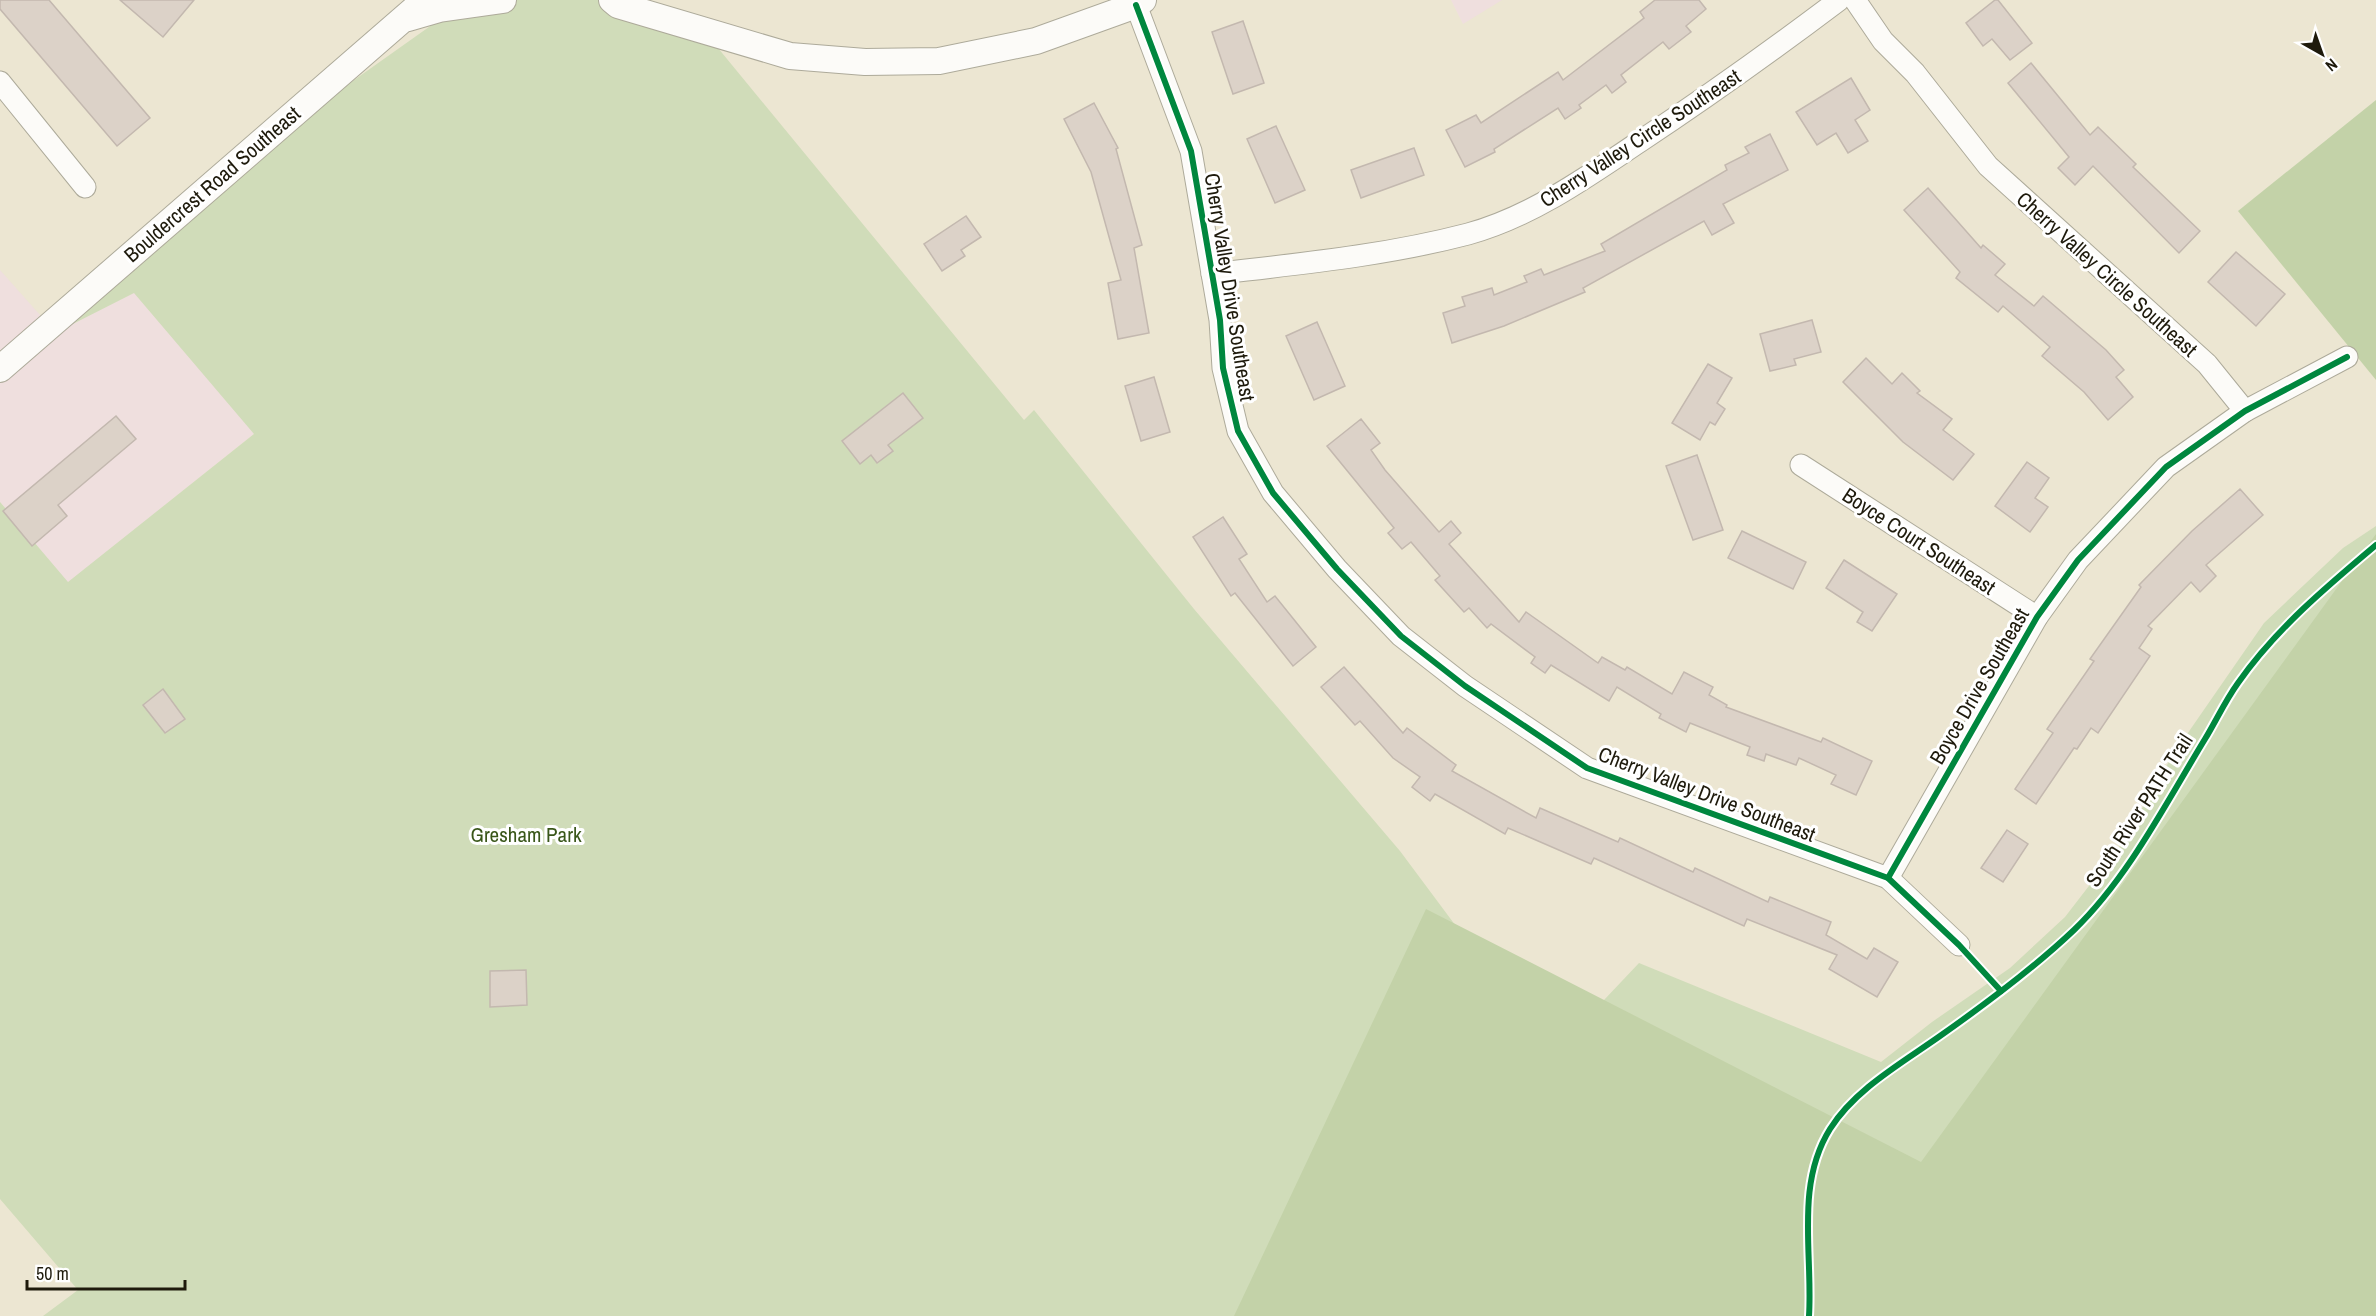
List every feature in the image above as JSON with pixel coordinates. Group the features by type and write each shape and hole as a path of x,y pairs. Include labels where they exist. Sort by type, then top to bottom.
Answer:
{"street":[{"name":"Bouldercrest Road Southeast","path":"0,369 425,0"},
{"path":"402,20 438,9 503,0"},
{"path":"589,0 615,2 790,56 865,62 939,61 1036,41 1140,3"},
{"name":"Cherry Valley Circle Southeast","path":"1212,274 1334,260 1469,234 1531,209 1577,184 1667,124 1775,49 1839,0"},
{"name":"Cherry Valley Circle Southeast","path":"1855,0 1883,41 1915,73 1988,166 2207,364 2245,411"},
{"name":"Cherry Valley Drive Southeast","path":"1140,3 1191,151 1220,320 1223,368 1238,431 1273,493 1337,569 1401,636 1465,686 1587,768 1888,878 1959,945"},
{"path":"0,82 85,187"},
{"name":"Boyce Drive Southeast","path":"1888,878 2037,616 2078,560 2166,467 2245,411 2347,357"},
{"name":"Boyce Court Southeast","path":"1802,465 2037,616"}],"shaded area":[{"path":"1451,0 1502,0 1463,24"},
{"path":"0,270 56,333 134,292 255,433 68,583 0,502"}],"green space":[{"name":"Gresham Park","path":"467,0 612,0 695,20 1024,420 1034,410 1194,609 1400,851 1552,1055 1639,963 1881,1062 1932,1022 2010,968 2065,917 2122,843 2174,753 2264,623 2343,548 2376,526 2376,1316 43,1316 78,1290 0,1199 0,502 68,582 254,434 134,293 55,333 271,139"},
{"path":"2376,100 2376,380 2238,211"},
{"path":"2376,534 2376,1316 1234,1316 1426,909 1921,1162"}],"building":[{"path":"0,0 49,0 150,118 117,146 0,9"},
{"path":"120,0 194,0 163,37"},
{"path":"1655,0 1699,0 1706,9 1686,26 1691,32 1669,49 1663,42 1621,75 1626,82 1612,93 1606,85 1579,105 1581,108 1565,119 1558,108 1494,149 1495,152 1465,167 1446,130 1476,115 1481,123 1558,72 1563,80 1644,18 1640,12"},
{"path":"1998,0 2032,43 2010,60 1992,39 1983,46 1966,23"},
{"path":"1243,21 1264,83 1233,94 1212,32"},
{"path":"2031,63 2090,135 2098,127 2136,164 2133,167 2200,231 2179,253 2093,166 2075,185 2058,168 2069,157 2008,83"},
{"path":"1851,78 1870,110 1855,120 1868,141 1848,153 1836,133 1817,145 1796,112"},
{"path":"1094,103 1118,148 1116,149 1142,245 1134,248 1149,333 1118,339 1108,283 1121,280 1091,172 1064,119"},
{"path":"1276,126 1305,190 1275,203 1247,139"},
{"path":"1770,134 1788,170 1723,204 1734,223 1712,235 1704,221 1583,288 1585,292 1504,326 1452,343 1443,313 1465,306 1462,297 1492,288 1494,295 1527,282 1524,276 1541,269 1544,275 1605,251 1601,244 1727,170 1725,165 1749,153 1745,147"},
{"path":"1414,148 1424,175 1361,198 1351,170"},
{"path":"1928,188 1981,248 1983,245 2005,264 1995,275 2034,306 2043,296 2106,350 2124,370 2116,377 2133,397 2108,420 2084,392 2042,356 2050,347 2003,306 1998,312 1956,278 1960,272 1904,210"},
{"path":"966,216 981,237 961,250 965,256 942,271 924,244"},
{"path":"2236,252 2285,294 2256,326 2208,282"},
{"path":"1812,320 1821,352 1794,359 1796,365 1770,371 1760,334"},
{"path":"1317,322 1345,386 1314,400 1286,336"},
{"path":"1866,358 1892,384 1902,373 1920,391 1917,393 1952,419 1943,430 1974,454 1953,480 1903,442 1843,382"},
{"path":"1708,364 1732,378 1717,403 1725,409 1715,425 1710,422 1700,440 1672,423"},
{"path":"1154,377 1170,432 1141,441 1125,386"},
{"path":"903,393 923,418 888,445 893,451 877,463 871,455 860,464 842,441"},
{"path":"116,416 136,439 58,505 67,516 32,546 3,511"},
{"path":"1361,419 1380,443 1371,450 1385,470 1439,532 1451,521 1461,533 1449,544 1519,622 1526,612 1598,663 1602,657 1625,670 1627,667 1672,694 1684,672 1713,687 1709,695 1727,705 1726,707 1821,742 1823,738 1872,761 1856,795 1831,784 1836,775 1799,758 1796,765 1766,754 1764,761 1747,755 1750,747 1690,723 1686,732 1659,718 1661,714 1617,687 1609,701 1551,665 1545,673 1531,663 1535,657 1491,624 1487,628 1469,608 1464,612 1435,580 1440,576 1411,542 1402,549 1388,533 1394,528 1327,446"},
{"path":"1697,455 1723,530 1693,540 1666,466"},
{"path":"2027,462 2049,478 2035,498 2048,507 2030,532 1995,506"},
{"path":"2240,489 2263,515 2206,565 2216,576 2200,592 2191,582 2148,626 2152,629 2139,648 2150,656 2098,733 2091,728 2077,749 2074,748 2036,804 2015,789 2053,733 2047,729 2094,661 2090,659 2141,587 2139,585 2192,531"},
{"path":"1223,517 1247,554 1239,559 1267,602 1275,596 1316,647 1293,666 1235,593 1231,596 1193,537"},
{"path":"1742,531 1806,562 1793,589 1728,558"},
{"path":"1844,560 1897,594 1872,631 1857,622 1863,612 1826,588"},
{"path":"1344,667 1403,733 1407,728 1456,765 1452,771 1536,818 1540,808 1618,842 1620,838 1693,872 1695,868 1768,902 1770,897 1831,922 1826,935 1867,959 1874,948 1898,962 1877,997 1829,969 1837,955 1747,919 1744,926 1594,858 1591,864 1508,828 1505,834 1435,794 1430,801 1412,787 1420,777 1393,758 1360,721 1355,725 1321,687"},
{"path":"163,689 185,719 165,733 143,705"},
{"path":"2007,830 2028,844 2003,882 1981,868"},
{"path":"526,970 527,1005 490,1007 490,971"}],"cycle path":[{"path":"1136,5 1191,151 1220,320 1223,368 1238,431 1273,493 1337,569 1401,636 1465,686 1587,768 1888,878 1959,945 2001,991"},
{"path":"1888,878 2037,617 2078,560 2166,467 2245,411 2347,357"},
{"name":"South River PATH Trail","path":"1809,1316 1809,1196 1819,1151 1840,1115 1852,1101 1880,1078 2026,972 2074,930 2094,909 2129,864 2229,697 2253,663 2302,610 2376,545"}]}
